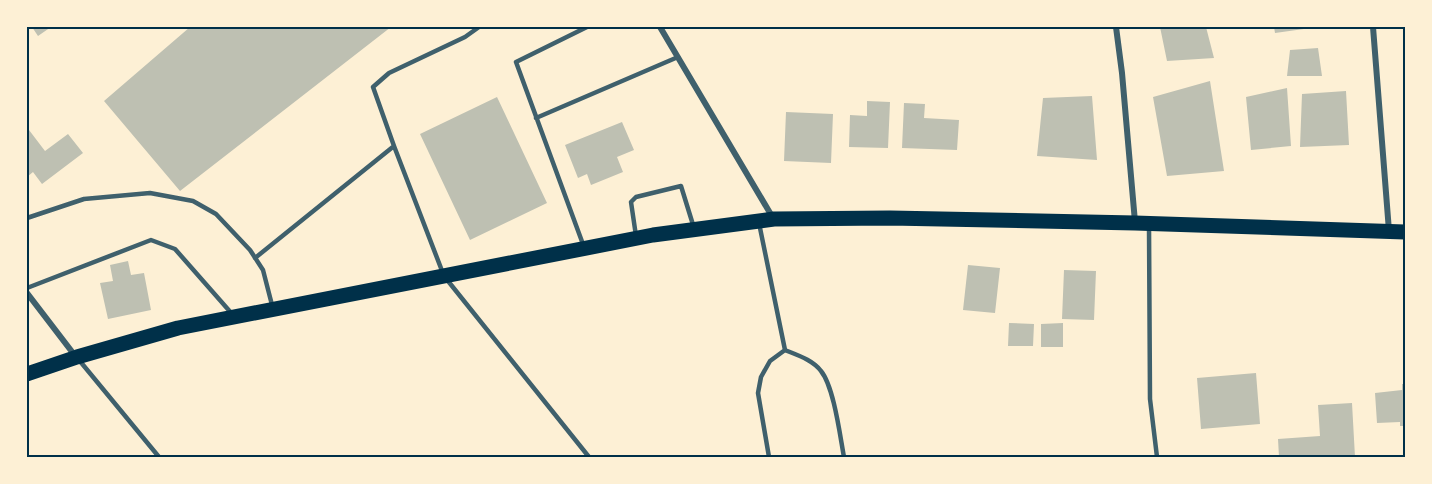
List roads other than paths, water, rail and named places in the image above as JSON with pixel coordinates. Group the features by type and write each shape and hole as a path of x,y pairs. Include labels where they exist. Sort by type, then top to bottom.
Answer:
{"main road":[{"path":"27,374 76,357 178,328 636,239 766,220 890,218 1142,223 1405,232"}],"street":[{"path":"660,27 766,220"},
{"path":"1116,27 1142,223"},
{"path":"1373,27 1389,232"},
{"path":"27,293 76,357"}],"lane":[{"path":"479,27 465,37 389,73 373,87 444,276 589,457"},
{"path":"584,249 516,62 587,27"},
{"path":"536,118 678,57"},
{"path":"255,258 394,146"},
{"path":"636,239 631,202 636,196 681,186 694,230"},
{"path":"27,218 84,199 150,193 193,201 216,214 250,250 263,270 273,309"},
{"path":"766,220 785,350"},
{"path":"1142,223 1150,399 1157,457"},
{"path":"27,288 151,240 175,249 234,317"},
{"path":"770,457 758,393 761,377 770,361 785,350"},
{"path":"785,350 806,359 821,370 830,387 844,457"},
{"path":"76,357 159,457"}]}
